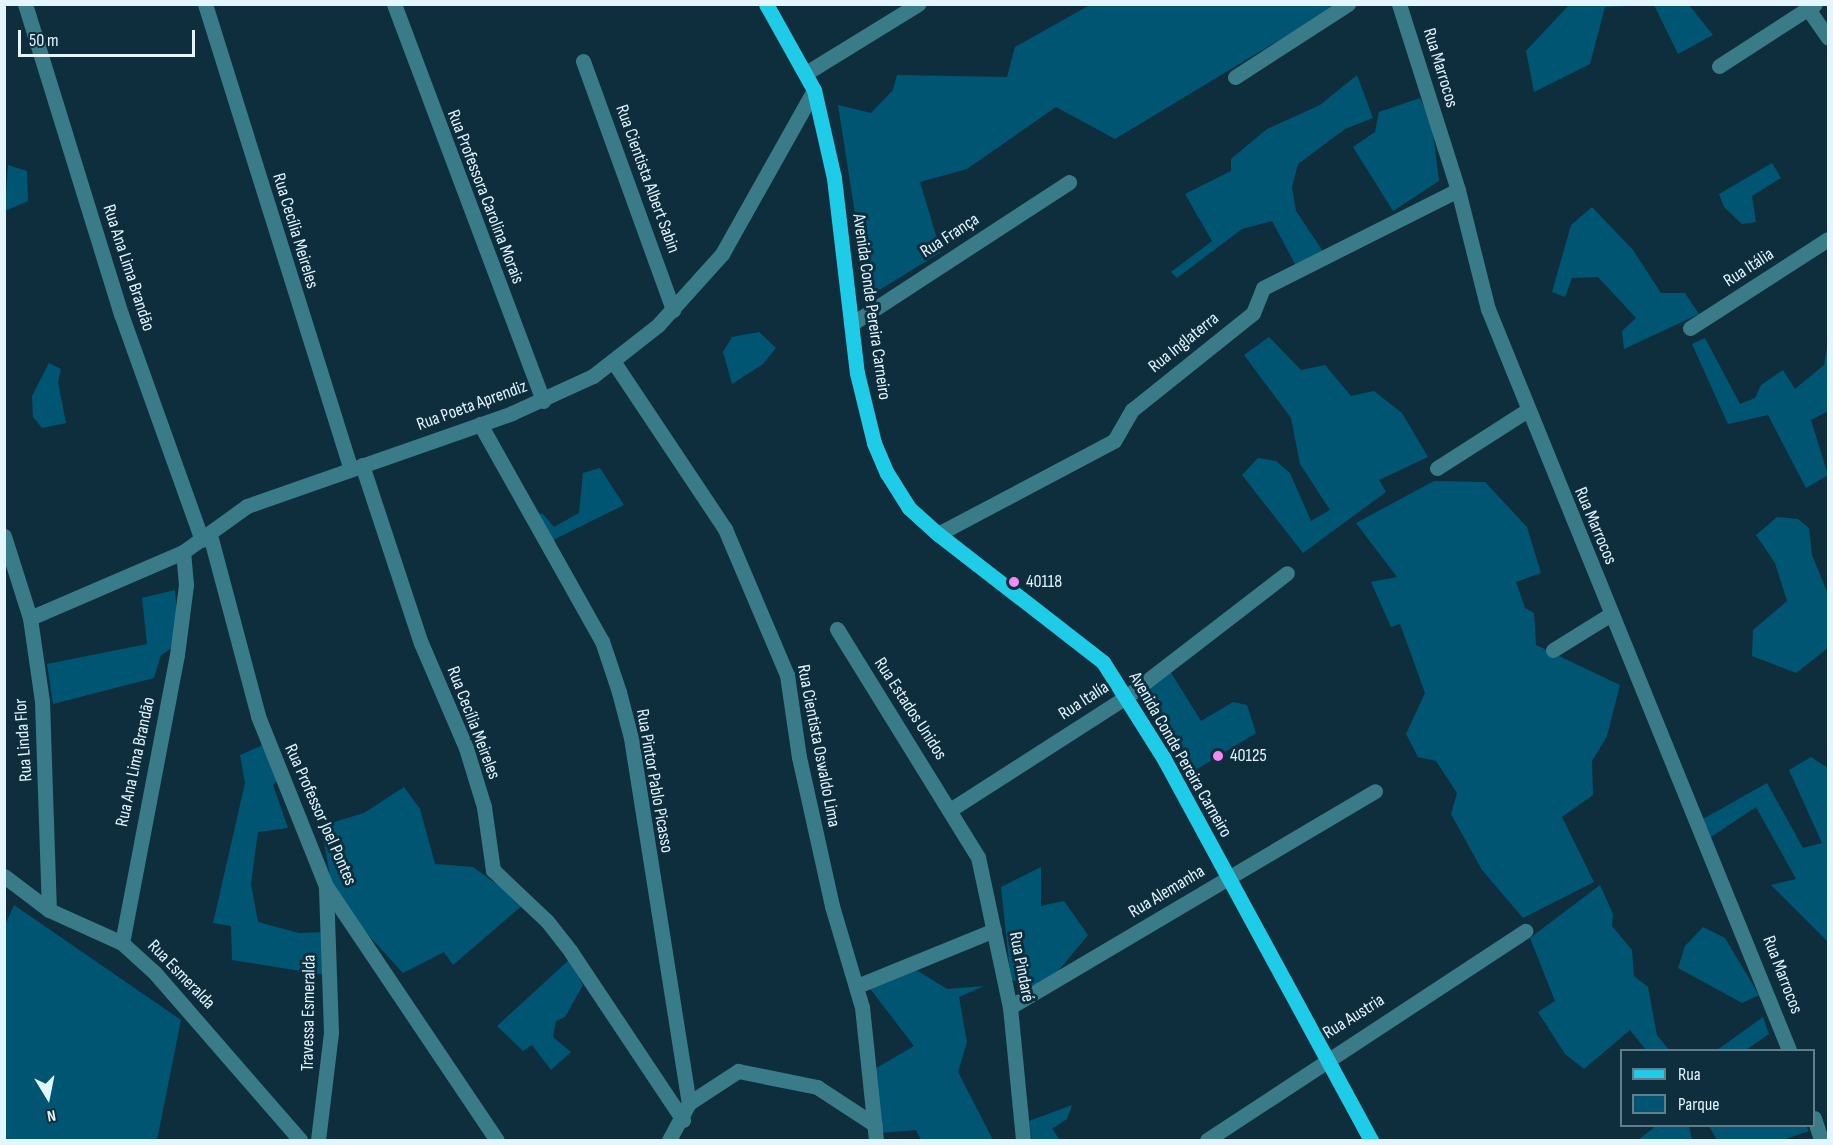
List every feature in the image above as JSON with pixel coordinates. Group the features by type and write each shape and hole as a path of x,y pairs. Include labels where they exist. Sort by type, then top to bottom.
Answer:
{"main road":[{"name":"Avenida Conde Pereira Carneiro","path":"766,4 814,90 834,178 853,323 874,443 909,508 938,534 1103,662 1126,697 1328,1056 1371,1140"}],"street":[{"name":"Rua Ana Lima Brandão","path":"25,4 121,314 206,537"},
{"name":"Rua Cecília Meireles","path":"205,4 356,467 421,643 466,748 484,807 493,870 553,929 683,1120"},
{"name":"Rua Professora Carolina Morais","path":"394,4 543,401"},
{"path":"806,73 918,4"},
{"path":"1235,77 1348,4"},
{"name":"Rua Marrocos","path":"1399,4 1458,190 1488,309 1526,411 1790,1049"},
{"path":"1719,66 1812,7 1828,38"},
{"name":"Rua Cientista Albert Sabin","path":"584,61 673,310"},
{"name":"Rua Poeta Aprendiz","path":"30,618 183,552 247,506 543,401 613,361 673,310 742,223 781,143 814,90"},
{"name":"Rua França","path":"853,323 1069,182"},
{"name":"Rua Inglaterra","path":"938,534 1114,441 1132,410 1253,313 1263,288 1458,190"},
{"name":"Rua Itália","path":"1690,328 1828,240"},
{"name":"Rua Cientista Oswaldo Lima","path":"613,361 700,485 744,564 787,675 829,894 857,987 875,1133"},
{"path":"1437,468 1526,411"},
{"name":"Rua Pintor Pablo Picasso","path":"480,424 602,641 619,692 631,738 689,1103"},
{"name":"Rua Linda Flor","path":"4,536 30,618 47,753 49,910"},
{"name":"Rua Professor Joel Pontes","path":"206,537 258,716 326,886 497,1140"},
{"name":"Rua Ana Lima Brandão","path":"122,943 177,655 186,585 183,552"},
{"name":"Rua Italía","path":"952,808 1126,697 1287,573"},
{"path":"1553,650 1611,614"},
{"name":"Rua Estados Unidos","path":"837,628 952,808"},
{"name":"Rua Alemanha","path":"1010,1007 1375,790"},
{"name":"Rua Pindaré","path":"952,808 978,856 994,930 1010,1007 1023,1140"},
{"name":"Rua Esmeralda","path":"4,876 49,910 122,943 198,1019 300,1140"},
{"name":"Travessa Esmeralda","path":"318,1140 331,1032 326,886"},
{"path":"857,987 994,930"},
{"name":"Rua Austria","path":"1207,1140 1328,1056 1525,931"},
{"path":"669,1140 683,1120 689,1103 728,1075 754,1072 817,1087 875,1133"},
{"path":"1815,1121 1821,1140"}],"green space":[{"path":"1090,5 1337,5 1115,139 1056,107 967,169 920,182 941,252 868,297 838,105 871,113 893,90 897,75 1007,77 1015,47"},
{"path":"1569,5 1651,5 1605,7 1590,64 1534,92 1526,51"},
{"path":"1654,5 1689,5 1713,35 1678,54"},
{"path":"1357,75 1373,118 1345,129 1298,164 1292,187 1296,211 1326,256 1295,264 1272,221 1242,229 1177,278 1171,272 1212,241 1185,194 1231,171 1231,159 1267,129 1320,105"},
{"path":"1420,98 1432,125 1439,181 1393,211 1353,147 1375,132 1379,112"},
{"path":"1772,163 1781,178 1752,196 1756,222 1742,224 1724,207 1719,194"},
{"path":"8,165 27,171 28,201 5,211"},
{"path":"1592,207 1633,250 1661,293 1685,293 1699,314 1624,349 1622,331 1636,318 1598,277 1572,278 1565,297 1552,292 1571,225"},
{"path":"759,332 776,348 763,364 732,384 723,352 732,337"},
{"path":"1269,337 1301,370 1325,365 1351,396 1374,391 1402,413 1428,457 1379,480 1386,492 1303,553 1242,475 1258,458 1276,461 1290,473 1311,521 1330,510 1300,464 1291,418 1244,355"},
{"path":"1705,338 1740,404 1755,398 1761,385 1783,370 1795,389 1824,365 1828,342 1828,411 1811,420 1828,475 1806,488 1768,415 1728,424 1692,344"},
{"path":"49,363 61,369 58,382 66,423 42,428 33,417 32,396"},
{"path":"600,468 624,505 549,542 529,513 543,514 554,527 579,513 583,473"},
{"path":"1434,481 1485,482 1527,527 1541,573 1516,582 1525,608 1534,613 1536,645 1620,685 1607,736 1592,761 1593,795 1562,817 1594,882 1523,918 1482,870 1451,814 1457,793 1436,761 1418,757 1406,734 1425,693 1400,624 1391,627 1371,582 1397,577 1356,523"},
{"path":"1777,517 1798,519 1809,528 1812,555 1828,594 1828,648 1796,673 1752,656 1753,630 1787,601 1775,563 1756,535"},
{"path":"175,590 179,643 161,655 154,678 53,704 47,664 147,644 142,598"},
{"path":"1170,671 1201,721 1233,702 1247,705 1256,733 1194,771 1151,704 1149,687"},
{"path":"263,745 280,777 273,785 288,828 258,832 251,884 258,922 299,933 324,932 326,975 232,960 231,926 213,923 245,783 240,755"},
{"path":"1811,757 1828,768 1828,942 1771,885 1796,879 1756,807 1711,837 1703,819 1767,783 1803,848 1822,843 1789,770"},
{"path":"404,787 420,809 435,864 473,867 524,904 453,965 444,952 403,973 334,898 321,826 364,813"},
{"path":"1041,867 1041,906 1064,901 1088,935 1044,988 1011,980 1001,887"},
{"path":"1600,885 1613,914 1612,926 1632,950 1634,976 1648,987 1657,1035 1668,1049 1645,1049 1630,1030 1584,1069 1565,1054 1538,1012 1555,1001 1530,938"},
{"path":"14,905 181,1020 157,1140 5,1140 4,927"},
{"path":"1703,927 1725,938 1759,995 1742,1003 1678,968 1685,946"},
{"path":"569,960 583,985 565,1017 556,1021 553,1037 571,1052 551,1070 532,1045 523,1051 497,1026"},
{"path":"910,966 947,989 984,986 959,997 967,1042 958,1072 993,1140 921,1140 916,1130 880,1133 873,1070 914,1046 868,986"},
{"path":"1763,1017 1769,1034 1747,1049 1718,1049"},
{"path":"1072,1105 1067,1119 1052,1129 1060,1140 1032,1140 1029,1121"},
{"path":"1655,1127 1689,1127 1692,1140 1638,1140"},
{"path":"1710,1127 1807,1127 1809,1131 1783,1140 1717,1140"}],"place":[{"name":"40118","path":"1014,582"},
{"name":"40125","path":"1218,756"}]}
